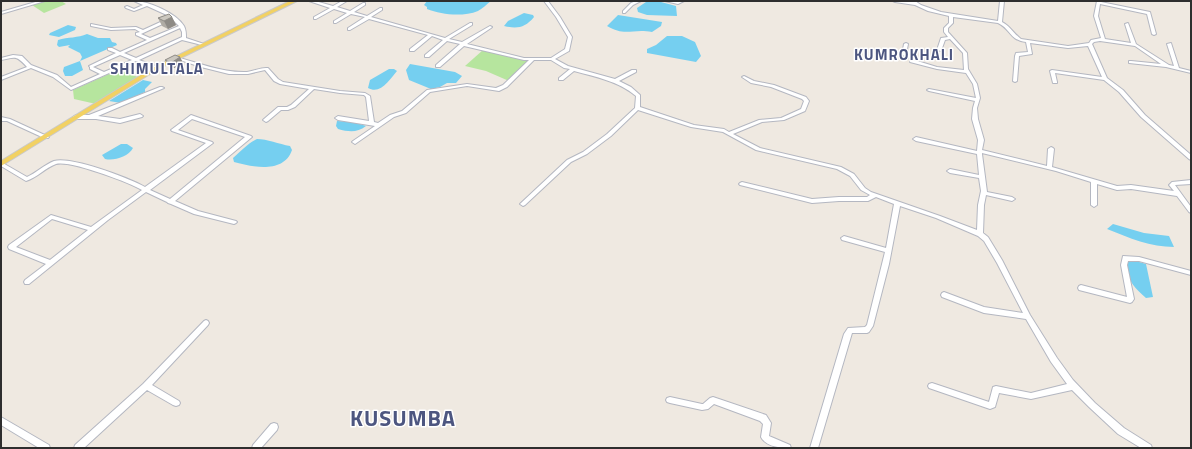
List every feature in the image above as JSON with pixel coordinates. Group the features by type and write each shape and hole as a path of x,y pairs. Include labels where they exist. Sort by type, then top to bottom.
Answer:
{"main road":[{"path":"1,164 156,68 202,44 294,1"}],"street":[{"path":"1,6 2,13 43,1"},
{"path":"136,1 173,18 182,26 185,33 183,38"},
{"path":"311,1 463,44 532,60 552,59 573,68 614,81 629,88 638,96 637,108 609,135 585,153 569,161 523,204"},
{"path":"315,18 345,1"},
{"path":"546,1 570,37 567,50 552,59"},
{"path":"624,12 632,4 639,1"},
{"path":"667,1 678,3 682,1"},
{"path":"895,1 914,2 951,15 1000,23 1017,38 1028,41 1068,47 1090,44 1093,41 1101,40 1134,45 1167,66"},
{"path":"1000,23 1002,1"},
{"path":"1101,40 1103,39 1096,14 1099,2 1149,13 1154,34"},
{"path":"335,22 364,4"},
{"path":"127,7 134,10 146,5"},
{"path":"349,29 381,10"},
{"path":"951,15 950,25 946,30 951,38 965,53 967,72 975,84 978,100 975,108 975,119 981,140 980,152 984,193 980,234"},
{"path":"150,40 138,34 173,18"},
{"path":"427,56 446,39 471,24"},
{"path":"1126,24 1134,45"},
{"path":"92,25 111,29 136,28 142,31"},
{"path":"104,74 92,67 182,26"},
{"path":"438,66 463,44 490,27"},
{"path":"412,50 431,35"},
{"path":"1,59 17,56 30,67 55,76 72,89 183,38 202,44"},
{"path":"939,50 943,39 951,38"},
{"path":"1015,81 1017,56 1018,54 1030,53 1028,41"},
{"path":"906,44 904,55 913,57 912,62 937,68 967,72"},
{"path":"1090,44 1106,79 1121,91 1143,116 1191,158"},
{"path":"1169,44 1176,69"},
{"path":"110,48 156,68"},
{"path":"176,58 199,66 230,72 248,73 266,69 279,82 313,88 359,93 368,96 372,123"},
{"path":"355,142 392,116 404,112 429,91 467,85 491,90 501,89 532,60"},
{"path":"1132,62 1167,66 1191,72"},
{"path":"1,79 30,67"},
{"path":"562,79 573,68"},
{"path":"614,81 634,71"},
{"path":"1055,82 1052,71 1106,79"},
{"path":"730,133 761,121 782,119 799,112 803,110 807,101 804,98 775,87 753,82 744,77"},
{"path":"90,117 162,88"},
{"path":"266,120 280,108 288,109 293,106 313,88"},
{"path":"929,90 978,100"},
{"path":"637,108 693,126 730,133 739,140 755,148 847,171 857,180 863,189 874,196 933,215 980,234 992,246 1028,317 1054,360 1074,386 1122,431 1148,448"},
{"path":"76,117 90,117 120,121 140,116"},
{"path":"27,282 93,230 210,143 174,130 191,118 249,137 170,202"},
{"path":"338,118 378,125"},
{"path":"1,119 8,120 46,137"},
{"path":"916,139 1049,168 1117,188 1131,187 1178,194"},
{"path":"1049,168 1051,149"},
{"path":"1184,152 1191,153"},
{"path":"1,164 26,179 56,163 63,162 118,176 170,202 196,213 234,222"},
{"path":"950,171 982,177"},
{"path":"1094,181 1094,205"},
{"path":"1191,182 1174,183 1172,188 1191,211"},
{"path":"742,184 812,201 822,202 839,199 868,199 874,196"},
{"path":"984,193 1012,199"},
{"path":"814,448 848,334 850,330 867,330 870,326 897,204"},
{"path":"51,263 11,247 54,216 93,230"},
{"path":"844,238 888,250"},
{"path":"1081,288 1130,300 1124,265 1125,258 1139,259 1191,273"},
{"path":"944,294 984,310 1028,317"},
{"path":"78,448 146,386 206,323"},
{"path":"146,386 176,403"},
{"path":"932,386 990,406 992,405 996,389 1031,396 1074,386"},
{"path":"670,400 702,407 707,405 712,400 763,418 767,423 765,436 767,440 787,448"},
{"path":"1,420 46,448"},
{"path":"256,448 274,427"}],"green space":[{"path":"46,1 61,1 66,4 44,13 32,5"},
{"path":"483,50 529,61 509,81 486,71 465,66"},
{"path":"118,70 138,77 96,104 74,99 73,90"}],"water":[{"path":"427,1 491,1 478,11 459,15 439,13 427,9 424,5"},
{"path":"646,2 661,2 676,6 677,16 647,15 638,12 637,8"},
{"path":"524,13 533,15 534,17 531,21 520,27 504,26 508,21"},
{"path":"618,15 662,22 661,26 652,32 624,32 607,26"},
{"path":"68,25 76,27 75,30 59,37 49,35 50,33"},
{"path":"87,34 98,38 110,38 112,42 116,43 117,45 80,61 82,57 80,53 68,47 70,45 59,47 57,45 58,40"},
{"path":"667,36 682,36 695,42 701,56 696,62 647,53 647,49 656,45"},
{"path":"80,61 83,70 72,76 65,76 63,71 64,67"},
{"path":"410,64 455,72 462,76 456,83 447,83 440,87 431,89 409,80 406,70"},
{"path":"389,69 394,69 397,71 385,85 381,88 373,90 368,88 370,80"},
{"path":"143,80 152,82 145,89 145,92 121,103 109,101"},
{"path":"337,121 354,122 366,126 356,131 346,131 338,129 336,126"},
{"path":"257,139 290,146 292,150 288,158 275,166 258,167 234,162 233,158 247,145"},
{"path":"121,144 127,144 133,148 128,154 116,159 105,159 102,155"},
{"path":"1113,224 1144,233 1169,236 1174,247 1148,244 1107,229"},
{"path":"1129,259 1146,264 1153,297 1146,298 1134,286 1127,271"}],"building":[{"path":"169,14 172,17 164,21 158,18"},
{"path":"175,55 180,57 171,63 165,60"}],"district":[{"name":"KUMROKHALI","path":"904,54"},
{"name":"SHIMULTALA","path":"157,68"},
{"name":"KUSUMBA","path":"403,418"}]}
